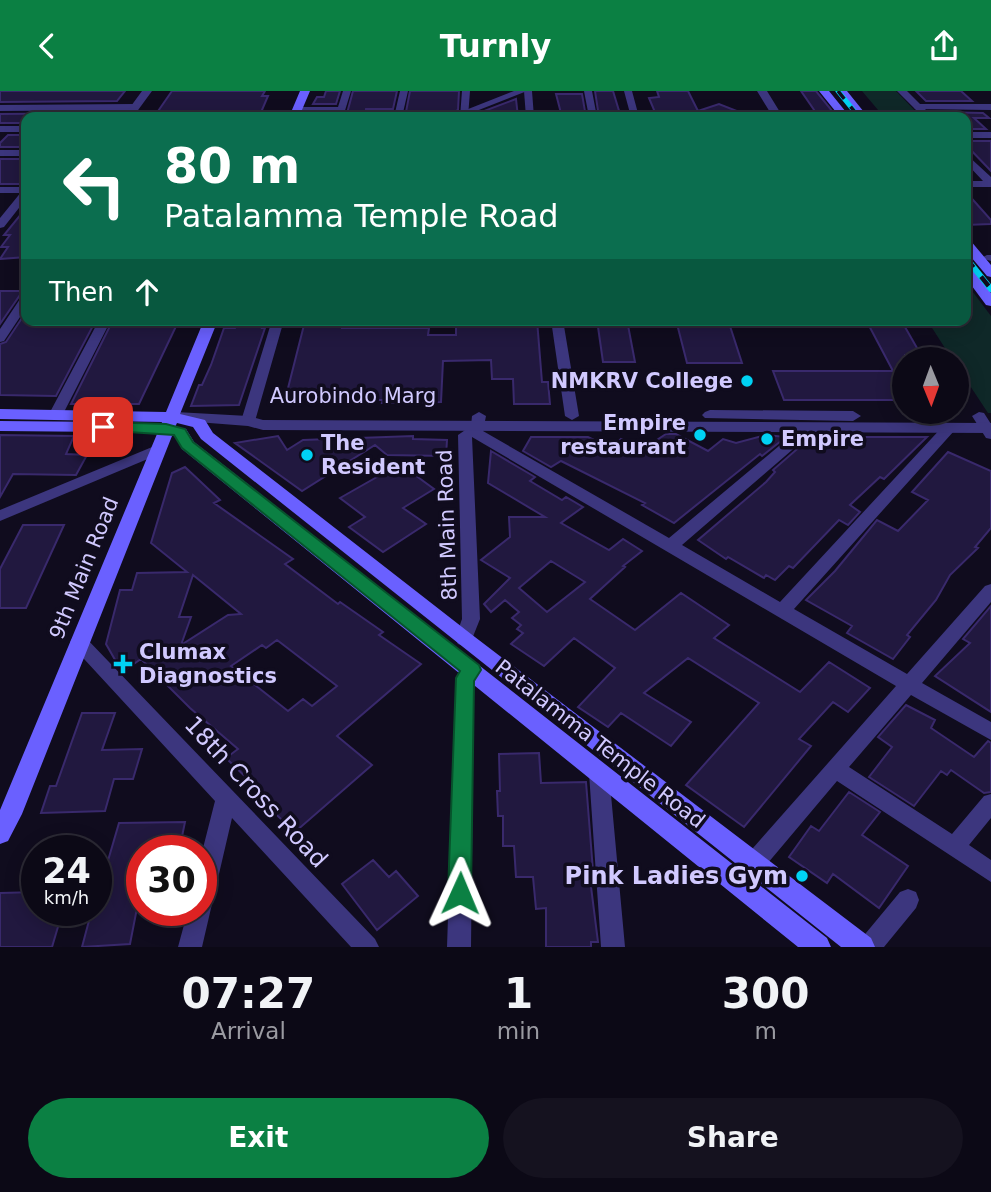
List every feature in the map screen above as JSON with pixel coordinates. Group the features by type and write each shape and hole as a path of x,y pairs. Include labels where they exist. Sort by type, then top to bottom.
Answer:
{"main road":[{"path":"296,112 305,91"},
{"path":"824,91 841,112"},
{"path":"842,91 859,112"},
{"path":"971,249 991,273"},
{"path":"971,276 991,302"},
{"name":"9th Main Road","path":"0,833 208,326"},
{"path":"0,414 56,414 168,423"},
{"path":"0,426 168,423"},
{"name":"Patalamma Temple Road","path":"168,423 199,423 207,436 862,947"},
{"name":"Patalamma Temple Road","path":"168,423 180,432 187,445 818,947"}],"street":[{"path":"132,112 147,91"},
{"path":"341,112 347,91"},
{"path":"399,112 404,91"},
{"path":"464,112 466,91"},
{"path":"471,112 522,91"},
{"path":"528,91 530,112"},
{"path":"588,91 592,112"},
{"path":"628,91 634,112"},
{"path":"762,91 776,112"},
{"path":"902,91 923,112"},
{"path":"0,108 135,107"},
{"path":"918,107 991,107"},
{"path":"0,129 21,129"},
{"path":"971,135 991,135"},
{"path":"0,153 21,153"},
{"path":"971,162 991,183"},
{"path":"971,184 991,183"},
{"path":"0,190 21,191"},
{"path":"971,191 991,191"},
{"path":"0,225 21,198"},
{"path":"0,338 21,306"},
{"path":"56,414 102,326"},
{"path":"248,421 276,326"},
{"path":"558,326 572,417"},
{"name":"Aurobindo Marg","path":"476,425 572,417 988,425"},
{"name":"Aurobindo Marg","path":"168,423 248,421 263,425 809,428 948,428 988,425"},
{"path":"476,425 670,546 991,732"},
{"name":"8th Main Road","path":"464,639 471,619 465,435 476,425"},
{"path":"670,546 809,428"},
{"path":"782,611 948,428"},
{"path":"0,516 157,450"},
{"path":"754,863 834,768 911,686 991,590"},
{"name":"18th Cross Road","path":"79,642 367,947"},
{"path":"458,947 465,678 472,670"},
{"path":"834,768 991,872"},
{"path":"599,773 613,947"},
{"path":"217,836 226,799"},
{"path":"954,847 991,803"},
{"path":"869,947 908,899"},
{"path":"190,947 195,926"}],"green space":[{"path":"862,91 896,91 916,112 880,112"},
{"path":"971,290 991,316 991,413 988,413 970,386 970,347 944,347 931,326 971,326"}],"building":[{"path":"0,91 125,91 117,101 0,102"},
{"path":"172,91 265,91 262,96 268,96 261,112 157,112"},
{"path":"326,91 340,91 336,104 313,104 317,97 324,97"},
{"path":"353,91 397,91 393,109 347,112"},
{"path":"410,91 459,91 458,110 454,112 406,112"},
{"path":"595,91 613,91 619,112 598,112"},
{"path":"657,91 688,91 698,111 719,104 739,112 655,112 649,98 659,97"},
{"path":"801,91 816,91 833,112 816,112"},
{"path":"916,91 961,91 972,101 926,101"},
{"path":"556,94 582,94 585,112 561,112"},
{"path":"516,99 517,112 482,112"},
{"path":"971,113 983,113 989,118 974,118 986,129 971,129"},
{"path":"0,114 21,114 21,123 0,123"},
{"path":"8,135 21,135 21,147 0,147 0,143"},
{"path":"971,141 991,141 991,171 971,150"},
{"path":"0,159 21,159 21,184 0,184"},
{"path":"971,198 991,220 991,224 971,225"},
{"path":"21,214 21,257 0,259 8,247 1,247 10,235 4,235"},
{"path":"0,291 21,291 21,294 0,324"},
{"path":"21,320 21,326 93,326 56,396 0,395 0,344 6,342"},
{"path":"110,326 176,326 139,404 71,404"},
{"path":"304,326 429,328 428,335 456,335 456,326 537,326 542,382 548,382 550,404 514,404 513,379 492,379 491,360 443,361 441,402 285,400"},
{"path":"598,326 628,326 635,362 603,362"},
{"path":"678,326 730,326 742,363 687,363"},
{"path":"869,326 904,326 916,347 892,347 892,369"},
{"path":"224,328 265,328 239,405 191,406 211,365"},
{"path":"773,371 892,371 892,400 784,400"},
{"path":"666,434 676,434 708,451 723,439 736,443 766,435 786,437 762,456 760,454 674,523 642,505 645,503 561,461 551,467 523,451 531,437 588,437 611,448 621,439 643,449"},
{"path":"0,435 74,436 66,454 87,455 76,475 13,474 0,497"},
{"path":"278,436 287,450 303,440 413,436 413,439 447,440 446,456 387,455 375,445 302,491 235,443"},
{"path":"811,437 927,437 884,479 880,477 850,505 860,512 848,525 839,520 793,568 789,566 775,580 766,575 764,578 728,557 726,559 698,540 766,482 775,472 773,470"},
{"path":"491,451 535,477 530,481 562,500 566,497 583,507 561,523 609,550 623,539 642,551 590,599 635,630 681,593 729,625 714,638 800,692 829,662 870,688 848,712 833,702 799,739 811,746 744,827 686,785 759,703 688,658 644,693 691,722 671,746 621,713 608,727 578,707 615,668 574,638 544,666 511,644 523,633 517,629 521,625 512,618 519,612 505,600 491,612 484,604 510,578 481,560 510,537 509,517 545,517 488,483","holes":["551,561 585,582 547,612 519,588"]},
{"path":"948,452 991,471 991,528 975,547 978,548 950,575 936,600 907,635 910,637 893,659 847,633 852,626 806,600 835,571 877,520 898,531 928,500 912,492"},
{"path":"400,464 434,489 403,508 426,524 383,552 349,527 365,517 340,498"},
{"path":"185,467 220,500 214,503 293,559 285,564 338,604 340,602 383,632 379,635 421,664 337,736 372,765 295,832 254,794 259,790 226,758 238,749 190,708 141,659 122,672 106,644 120,590 132,590 137,573 187,572 151,543 172,473","holes":["193,575 241,614 228,615 181,645 191,617 179,617","277,640 337,686 312,706 303,699 288,711 231,666 262,645 266,648"]},
{"path":"23,525 64,525 26,608 0,608 0,569"},
{"path":"991,606 991,712 935,676 970,643 963,639"},
{"path":"906,705 935,720 931,728 974,757 988,741 991,743 991,792 984,793 951,770 947,775 941,771 914,806 869,777 892,747 878,737"},
{"path":"82,713 115,713 102,750 142,749 133,779 114,779 105,811 41,813 50,786 56,786"},
{"path":"539,753 541,783 586,782 593,871 589,871 598,942 591,942 591,947 546,947 546,908 536,909 533,877 516,877 514,846 503,846 503,816 498,816 499,754"},
{"path":"849,792 880,812 862,835 908,866 879,908 833,874 827,883 789,857 811,826 819,831"},
{"path":"185,822 182,835 126,835 126,926 134,926 130,944 82,947 88,926 112,926 112,847 119,823"},
{"path":"373,860 389,877 396,871 418,896 377,930 342,884"},
{"path":"21,892 21,926 58,926 52,947 0,947 0,893"}],"railway":[{"path":"838,91 855,112"},
{"path":"971,264 991,289"}],"place":[{"name":"NMKRV College","path":"747,381"},
{"name":"Empire restaurant","path":"700,435"},
{"name":"Empire","path":"767,439"},
{"name":"The Resident","path":"307,455"},
{"name":"Clumax Diagnostics","path":"123,664"},
{"name":"Pink Ladies Gym","path":"802,876"}],"route":[{"path":"103,427 166,428 180,432 187,445 472,670 465,678 460,893"}]}
